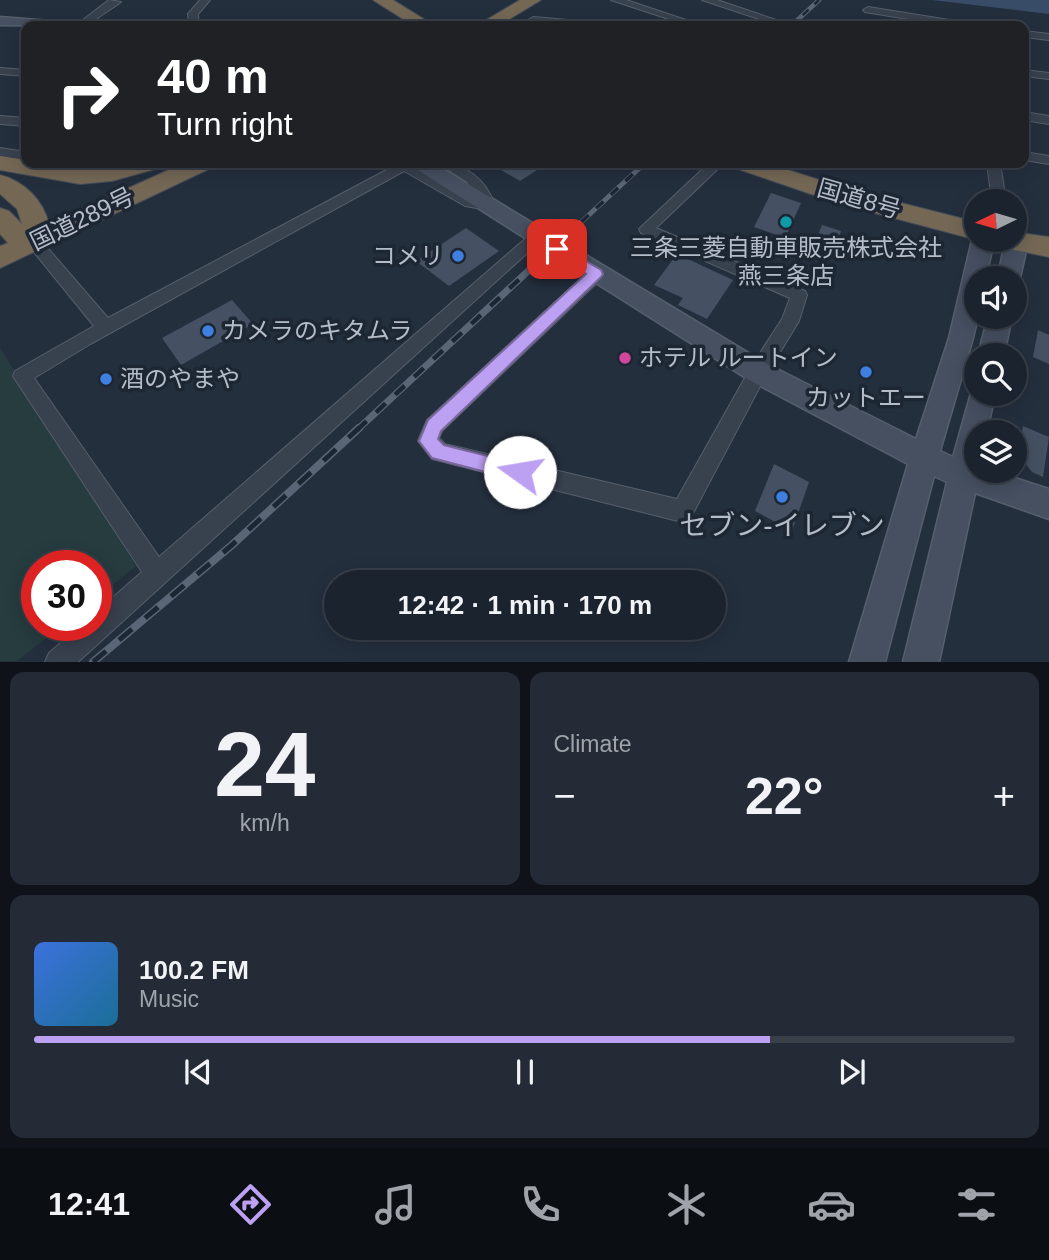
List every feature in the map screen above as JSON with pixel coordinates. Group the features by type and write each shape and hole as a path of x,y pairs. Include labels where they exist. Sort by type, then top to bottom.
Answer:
{"highway":[{"path":"365,0 396,21"},
{"path":"382,0 418,21"},
{"path":"494,21 533,0"},
{"path":"512,21 548,0"},
{"path":"0,163 21,167"},
{"path":"29,168 80,177 112,174 133,168"},
{"name":"国道289号","path":"0,258 18,233 164,168"},
{"name":"国道289号","path":"18,233 189,168"},
{"name":"国道8号","path":"758,168 846,197 964,228"},
{"name":"国道8号","path":"806,168 964,212"},
{"path":"0,183 21,197 31,208 18,233"},
{"path":"1027,234 1049,231"},
{"path":"1027,240 1049,247"}],"street":[{"path":"88,21 116,2 114,0"},
{"path":"194,21 193,14 205,0"},
{"path":"616,0 683,21"},
{"path":"707,0 773,21"},
{"path":"868,10 937,21"},
{"path":"533,20 545,21"},
{"path":"0,24 21,25"},
{"path":"0,24 21,28"},
{"path":"1029,35 1049,37"},
{"path":"0,71 21,73"},
{"path":"1029,74 1049,76"},
{"path":"1029,117 1049,120"},
{"path":"0,120 21,122"},
{"path":"0,152 21,155"},
{"path":"1029,157 1049,160"},
{"path":"156,572 22,376 401,168"},
{"path":"416,168 488,205 758,372 923,457 964,475 920,662"},
{"path":"453,168 473,180 484,191 488,205"},
{"path":"596,274 434,426 428,441 439,452 682,511 758,372 790,321 799,295 646,229 712,168"},
{"path":"994,168 997,189"},
{"path":"18,233 106,328"},
{"path":"58,662 156,572 538,236"},
{"path":"867,662 923,457 961,338 980,252"},
{"path":"987,483 1049,504"}],"green space":[{"path":"0,348 136,566 112,585 112,550 21,550 21,641 43,641 17,661 0,661"}],"water":[{"path":"932,0 1049,0 1049,14"}],"building":[{"path":"498,168 540,168 520,181"},
{"name":"三条三菱自動車販売株式会社 燕三条店","path":"771,193 801,203 785,238 754,227"},
{"path":"822,225 841,231 836,247 816,240"},
{"name":"コメリ","path":"466,228 499,251 449,286 416,261"},
{"path":"677,254 733,280 707,319 678,305 683,298 654,285"},
{"name":"カメラのキタムラ","path":"232,300 253,324 181,365 162,338"},
{"path":"1038,330 1049,335 1049,364 1033,357"},
{"path":"1027,428 1049,437 1043,477 1032,472 1027,466"},
{"name":"セブン-イレブン","path":"774,464 809,482 792,531 755,511"}],"railway":[{"path":"796,21 819,0"},
{"path":"552,249 640,168"},
{"path":"357,430 554,247"},
{"path":"93,662 232,545 359,428"}],"place":[{"name":"三条三菱自動車販売株式会社 燕三条店","path":"786,222"},
{"name":"コメリ","path":"458,256"},
{"name":"カメラのキタムラ","path":"208,331"},
{"name":"ホテル ルートイン","path":"625,358"},
{"name":"カットエー","path":"866,372"},
{"name":"酒のやまや","path":"106,379"},
{"name":"セブン-イレブン","path":"782,497"}],"route":[{"path":"520,472 439,452 428,441 434,426 596,274 557,249"}]}
